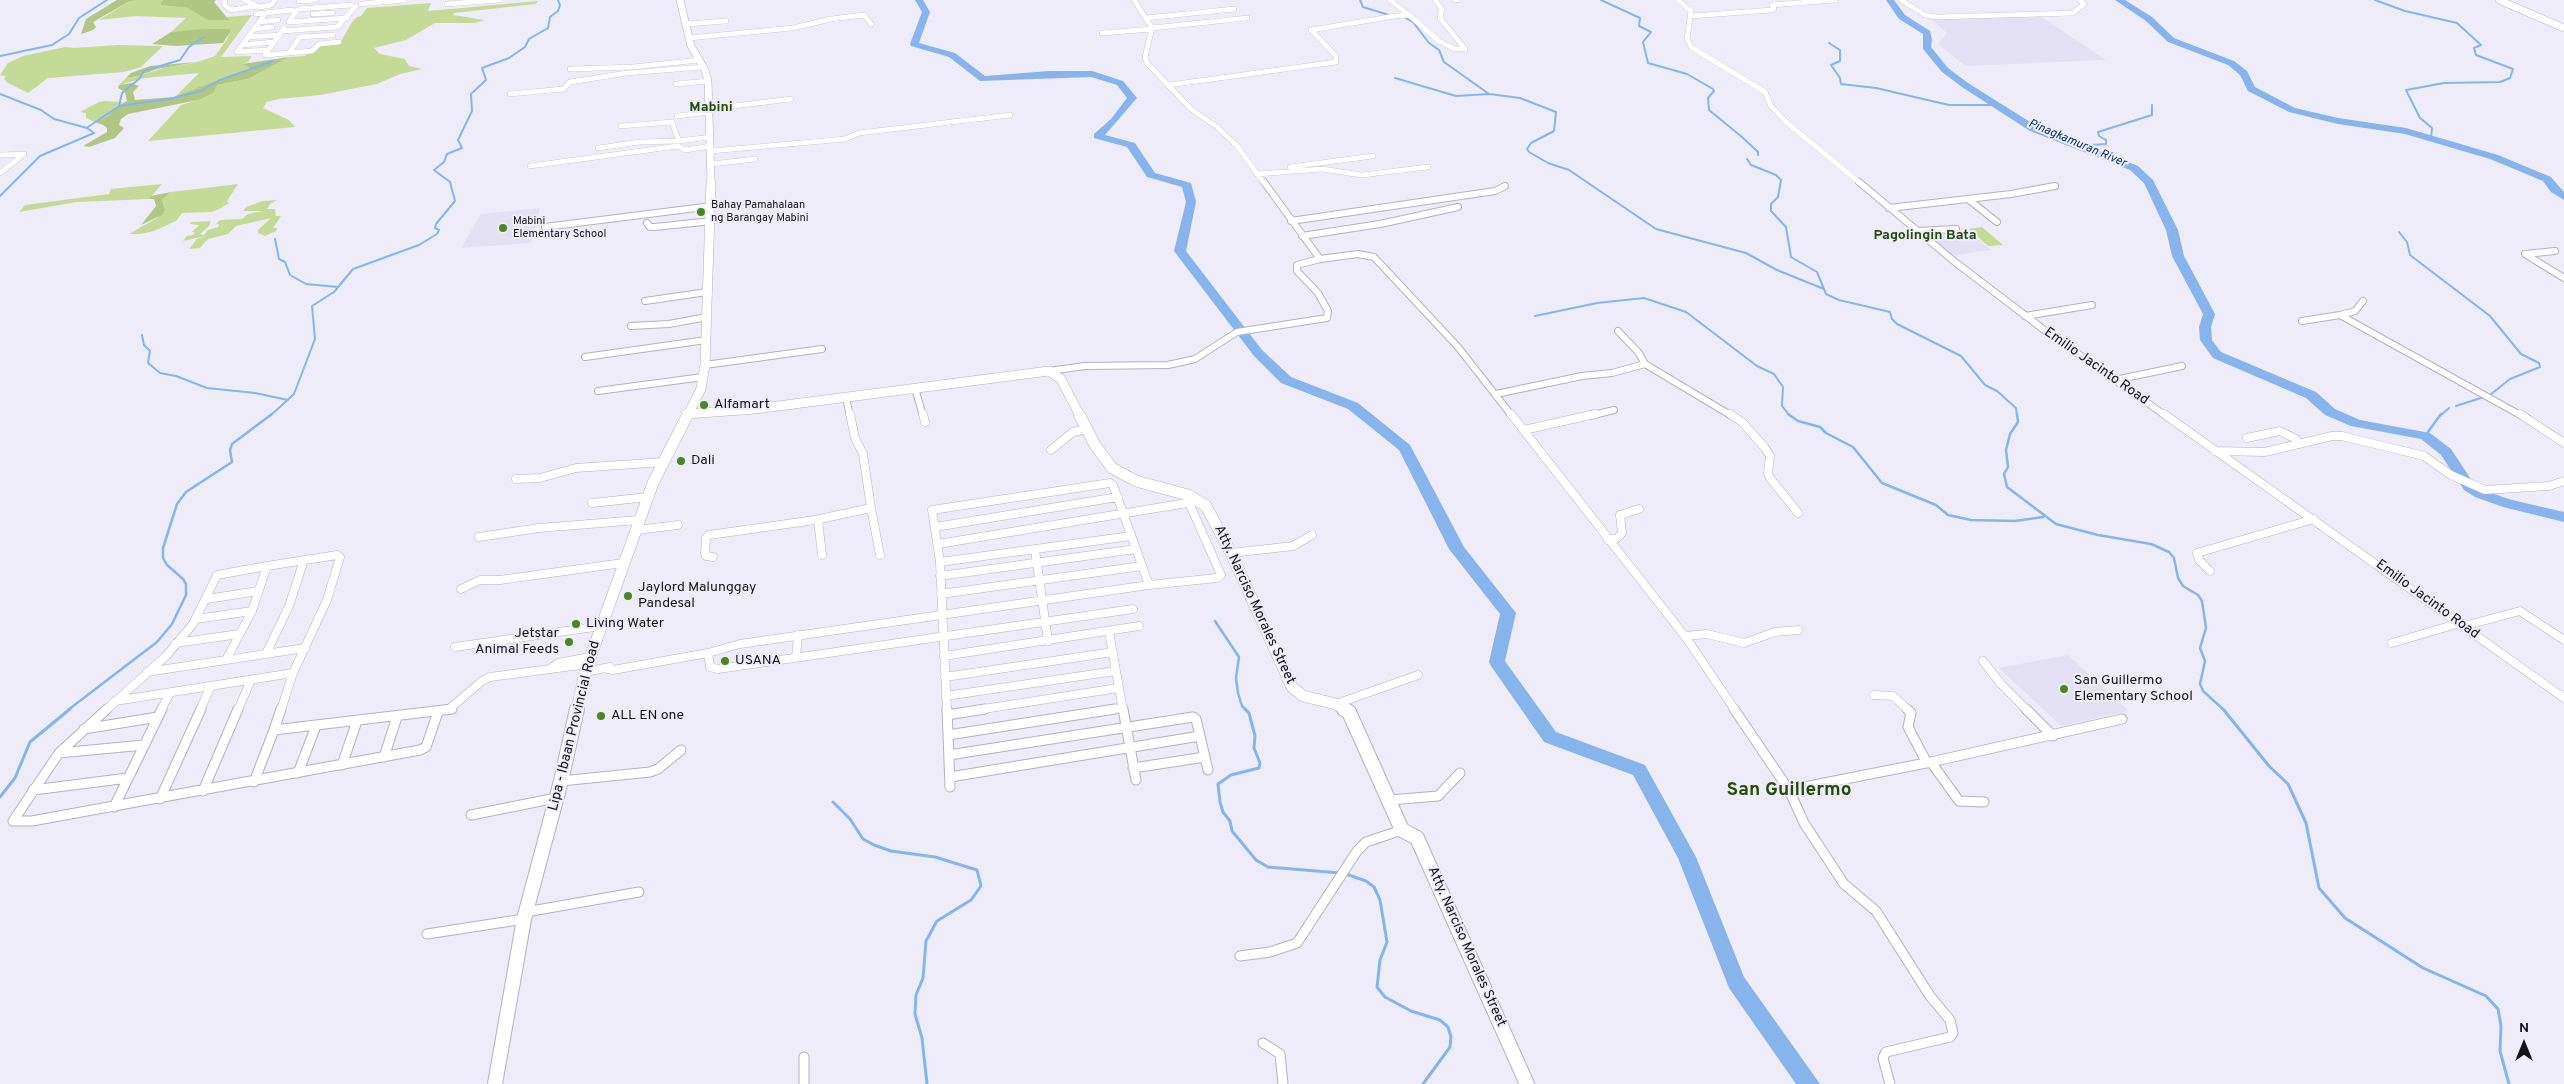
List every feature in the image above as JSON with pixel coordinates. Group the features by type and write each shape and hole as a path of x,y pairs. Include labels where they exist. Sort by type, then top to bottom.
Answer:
{"main road":[{"name":"Lipa - Ibaan Provincial Road","path":"495,1084 525,916 561,781 585,663 601,626 648,497 686,414 701,389 705,365 707,292 712,222 712,164 708,81 689,38 680,0"},
{"path":"2499,0 2564,28"},
{"path":"686,414 755,410 1049,371"},
{"name":"Atty. Narciso Morales Street","path":"1049,371 1061,379 1106,462 1123,475 1188,495 1202,502 1211,514 1231,552 1292,688 1303,696 1336,704 1349,712 1357,726 1402,830 1417,838 1527,1084"}],"street":[{"path":"225,0 224,5 233,10 271,5 275,0"},
{"path":"244,0 257,6"},
{"path":"316,0 300,1 265,55 313,50 318,44 339,42"},
{"path":"256,14 357,3 405,0"},
{"path":"447,4 500,0"},
{"path":"1134,0 1152,28 1145,57 1147,63 1191,109 1217,127 1237,146 1320,259"},
{"path":"1390,0 1439,41 1455,49 1465,49 1440,18 1442,9 1435,0"},
{"path":"1678,0 1691,14 1772,10 1774,9 1772,5 1835,0"},
{"path":"1901,0 1925,15 1937,17 2073,13 2084,4 2080,0"},
{"path":"328,42 337,27 347,18 357,3"},
{"path":"1146,18 1234,9"},
{"path":"313,20 315,14 331,13 324,20"},
{"path":"265,14 238,52 268,50"},
{"name":"Emilio Jacinto Road","path":"1691,14 1687,39 1690,46 1765,92 1771,106 1786,122 1889,208 2025,316 2564,698"},
{"path":"689,38 793,28 831,19 864,15 871,24"},
{"path":"1169,85 1336,62 1336,56 1311,30 1408,15"},
{"path":"248,37 313,20 347,18"},
{"path":"1102,33 1247,18"},
{"path":"259,22 278,20"},
{"path":"687,24 726,21"},
{"path":"254,30 272,27"},
{"path":"284,28 337,27"},
{"path":"290,38 333,35"},
{"path":"290,52 300,37"},
{"path":"242,45 274,42"},
{"path":"570,69 701,63"},
{"path":"510,94 563,89 570,82 701,63"},
{"path":"676,84 708,81"},
{"path":"677,116 791,99"},
{"path":"530,166 678,146 685,150 711,145 845,139 859,133 1010,115"},
{"path":"621,126 672,122 679,141"},
{"path":"598,148 654,141 679,141 711,145"},
{"path":"0,155 26,153 0,173"},
{"path":"1256,173 1373,156"},
{"path":"712,164 755,158"},
{"path":"0,164 12,164"},
{"path":"1256,173 1332,169 1362,174 1428,167"},
{"path":"1291,221 1495,191 1505,186"},
{"path":"1889,208 2055,186"},
{"path":"1968,199 1997,222"},
{"path":"545,227 712,206"},
{"path":"1302,236 1380,224 1399,218 1458,208"},
{"path":"647,223 650,227 655,227 712,222"},
{"path":"1918,231 1956,228"},
{"path":"2554,251 2525,254 2564,278"},
{"path":"1049,371 1085,366 1142,367 1186,361 1195,359 1237,332 1322,319 1329,316 1318,293 1296,268 1297,265 1320,259 1358,254 1374,257 1451,338 1685,636 1788,790 1804,823 1844,884 1881,918 1930,996 1953,1026 1953,1033 1950,1037 1886,1052 1883,1058 1890,1084"},
{"path":"645,301 707,292"},
{"path":"2302,321 2355,311 2363,301"},
{"path":"2025,316 2092,304"},
{"path":"2340,315 2443,374 2507,406 2564,443"},
{"path":"631,326 677,323 707,317"},
{"path":"1618,331 1639,353 1645,364 1675,380 1686,390 1709,400 1742,422 1766,448 1770,456 1768,473 1770,478 1798,513"},
{"path":"585,357 706,340"},
{"path":"705,365 822,349"},
{"path":"1496,394 1582,376 1612,373 1645,364"},
{"path":"2115,380 2182,366"},
{"path":"598,391 703,377"},
{"path":"915,388 925,422"},
{"path":"846,398 855,438 863,454 880,555"},
{"path":"1524,430 1614,410"},
{"path":"1051,450 1073,432 1087,428"},
{"path":"2247,438 2280,431 2300,442"},
{"path":"2214,451 2265,452 2300,442 2332,436 2352,438 2424,456 2451,475 2485,490 2549,486 2564,481"},
{"path":"516,479 540,478 559,471 576,468 664,462"},
{"path":"1149,585 1113,484 1106,482 932,510 940,562 950,782 1200,736"},
{"path":"592,503 648,497"},
{"path":"935,527 1118,497"},
{"path":"274,730 357,722 453,709 486,678 585,663 612,670 619,667 708,653 740,644 1149,585 1217,578 1221,575 1189,504 1123,512 938,544"},
{"path":"713,558 706,556 705,553 706,538 709,535 818,520 871,508"},
{"path":"1608,540 1617,538 1622,533 1620,515 1639,509"},
{"path":"2210,571 2196,556 2197,553 2314,519"},
{"path":"818,520 822,555"},
{"path":"479,537 539,528 678,525"},
{"path":"1231,552 1293,546 1312,534"},
{"path":"940,562 1131,536"},
{"path":"940,576 1136,549"},
{"path":"1035,550 1048,641"},
{"path":"254,782 293,673 327,600 340,553 218,574 208,599 196,619 176,643 148,672 84,728 59,753 13,820 32,821 160,799 254,782 384,757 425,750 438,712"},
{"path":"266,654 289,606 304,560"},
{"path":"461,589 480,580 500,580 623,563"},
{"path":"226,660 252,611 267,566"},
{"path":"941,594 1142,566"},
{"path":"208,599 258,591"},
{"path":"708,653 712,669 1133,609"},
{"path":"196,619 252,611"},
{"path":"2392,643 2520,611 2564,640"},
{"path":"455,648 601,626"},
{"path":"944,656 1140,626"},
{"path":"1685,636 1708,634 1744,643 1775,632 1798,630"},
{"path":"1109,632 1128,748 1136,780"},
{"path":"176,643 240,634"},
{"path":"796,657 798,636"},
{"path":"148,672 304,648"},
{"path":"945,676 1113,652"},
{"path":"1983,661 2001,684 2053,736"},
{"path":"946,696 1116,671"},
{"path":"115,701 293,673"},
{"path":"1336,704 1418,676"},
{"path":"203,791 251,680"},
{"path":"160,799 211,686"},
{"path":"947,716 1118,688"},
{"path":"114,807 170,692"},
{"path":"1874,696 1893,696 1911,713 1908,728 1929,763 1959,800 1966,803 1984,802"},
{"path":"948,735 1122,708"},
{"path":"384,757 397,716"},
{"path":"84,728 158,717"},
{"path":"949,755 1193,717 1196,719 1208,770"},
{"path":"1788,790 1929,763 2122,719"},
{"path":"342,765 357,722"},
{"path":"298,773 316,726"},
{"path":"59,753 144,745"},
{"path":"561,781 650,772 658,769 681,750"},
{"path":"1133,768 1205,757"},
{"path":"1390,800 1438,796 1460,773"},
{"path":"33,790 128,778"},
{"path":"471,815 556,798"},
{"path":"1240,956 1270,952 1297,944 1357,851 1366,842 1402,830"},
{"path":"427,934 639,892"},
{"path":"1263,1043 1280,1054 1283,1084"},
{"path":"804,1057 804,1084"}],"shaded area":[{"path":"2036,13 2106,60 1965,66 1938,44 1947,33 1928,17"},
{"name":"Mabini Elementary School","path":"540,208 531,243 461,248 481,214"},
{"path":"1965,228 1991,250 1950,256 1921,231"},
{"name":"San Guillermo Elementary School","path":"2068,655 2129,711 2061,726 1999,668"}],"green space":[{"path":"117,0 137,0 128,2 93,22 96,27 93,30 81,34 86,19"},
{"path":"163,0 160,5 188,8 225,17 252,15 221,57 252,56 248,62 243,64 250,68 180,96 176,96 199,73 144,78 119,85 126,78 167,67 194,63 215,56 227,39 230,29 171,32 186,18 136,16 99,20 128,2"},
{"path":"163,0 216,0 214,2 229,20 208,20 188,8 160,5"},
{"path":"538,1 536,4 454,13 453,15 484,20 475,23 435,23 406,40 374,48 380,54 405,59 409,66 422,69 400,74 377,84 320,95 267,102 263,108 289,120 295,127 148,141 181,105 198,100 217,85 248,79 289,57 305,56 309,52 317,51 320,46 340,43 352,22 361,16 367,8 431,3 428,11"},
{"path":"230,29 230,32 223,43 176,46 152,44 171,32"},
{"path":"163,46 141,67 124,72 48,78 28,93 8,83 4,79 6,76 0,75 8,63 23,56 65,47"},
{"path":"289,57 248,79 217,85 213,93 198,100 128,114 121,119 119,125 124,128 115,138 89,147 83,146 107,132 107,128 95,122 108,116 111,110 127,101 125,92 118,88 119,85 131,83 139,86 133,92 135,100 174,97 250,68 242,64"},
{"path":"197,62 157,69 126,78 131,73 150,66"},
{"path":"99,102 123,102 111,110 108,116 95,122 86,118 86,113 80,112"},
{"path":"162,184 149,199 77,202 19,212 25,205 109,194 111,189"},
{"path":"238,184 227,201 229,203 221,208 212,212 182,213 176,221 154,231 129,234 157,218 165,210 162,200 171,192"},
{"path":"171,192 162,200 165,210 162,215 141,225 156,206 154,199 149,199 151,196"},
{"path":"277,200 270,204 267,209 275,209 276,216 281,216 273,228 277,228 276,231 265,236 258,233 258,230 271,218 236,226 228,234 208,239 200,248 189,249 197,239 206,236 183,241 187,236 193,235 195,232 192,232 199,225 190,224 191,222 211,221 209,226 200,234 204,235 208,230 218,227 219,224 216,224 220,220 242,219 248,214 263,211 243,211 246,207 263,201"},
{"path":"1982,227 2003,245 1988,246 1969,229"}],"waterway":[{"path":"0,56 52,45 69,34 79,18 107,0"},
{"path":"288,400 294,394 315,339 312,306 334,292 353,269 419,245 437,234 439,230 435,228 436,224 455,201 450,182 434,170 444,162 447,154 462,148 458,140 472,111 471,94 486,80 482,68 509,58 525,47 529,39 548,28 550,17 558,11 560,5 558,0"},
{"path":"919,0 926,12 914,44 952,55 983,79 1049,74 1092,74 1120,83 1132,98 1114,121 1098,136 1131,145 1151,175 1187,185 1191,202 1180,251 1258,353 1286,380 1353,406 1405,448 1457,549 1508,613 1497,662 1550,737 1639,770 1687,857 1736,982 1809,1084"},
{"path":"1360,0 1363,7 1389,15"},
{"path":"1601,0 1640,18 1639,26 1651,32 1643,42 1648,63 1687,74 1713,89 1714,91 1708,98 1709,110 1742,137 1758,152 1758,155"},
{"name":"Pinagkamuran River","path":"1890,0 1902,17 1927,33 1926,47 1945,70 1965,85 2034,129 2134,168 2149,182 2172,230 2178,256 2209,314 2205,327 2206,340 2217,355 2311,395 2330,412 2356,423 2425,436 2446,452 2469,487 2480,494 2508,504 2564,517"},
{"path":"2119,0 2149,19 2171,40 2231,63 2235,68 2244,73 2251,89 2292,110 2338,121 2406,131 2494,157 2547,179 2555,190 2564,197"},
{"path":"2375,0 2405,11 2457,23 2481,45 2474,48 2476,55 2513,69 2510,78 2500,82 2444,83 2406,90 2420,118 2432,128 2431,138"},
{"path":"1404,17 1413,22 1429,43 1439,50 1444,62 1489,94"},
{"path":"119,106 122,93 139,79 144,71 180,60 189,47 204,37"},
{"path":"1829,43 1840,50 1840,61 1831,65 1840,78 1841,84 1876,88 1949,105 1995,105"},
{"path":"119,106 170,99 201,91 220,80 273,61"},
{"path":"1395,78 1456,96 1489,94"},
{"path":"0,94 41,110 54,119 87,128 94,133 40,156 0,196"},
{"path":"1489,94 1520,98 1556,112 1554,131 1531,143 1527,149 1529,152 1548,163 1569,170 1656,229 1746,253 1777,270 1824,289"},
{"path":"2076,146 2106,144 2106,140 2099,136 2098,132 2152,115 2152,105"},
{"path":"88,127 119,106"},
{"path":"1747,159 1751,165 1776,175 1781,180 1778,197 1771,204 1771,211 1786,227 1791,257 1817,272 1824,289"},
{"path":"2399,232 2407,242 2410,255 2490,316 2521,354 2539,363 2540,367 2510,379 2490,395"},
{"path":"275,239 279,259 285,262 290,275 306,284 338,287"},
{"path":"1824,289 1826,294 1839,300 1890,312 1892,319 1897,324 1961,356 1985,385 1997,391 2016,408 2017,416"},
{"path":"1535,316 1597,303 1644,298 1686,312 1757,366 1774,374 1783,387 1782,406 1789,415"},
{"path":"142,335 144,345 150,351 148,363 160,373 176,376 207,388 255,393 288,400"},
{"path":"2456,406 2484,397"},
{"path":"270,416 288,400"},
{"path":"2440,416 2449,408"},
{"path":"68,710 157,642 172,624 186,595 186,584 183,579 167,565 163,558 163,548 177,504 186,492 232,462 230,450 232,444 272,414"},
{"path":"2017,414 2018,422 2010,434 2006,450 2008,467 2004,474 2007,487 2056,524 2098,535 2151,544 2169,552 2174,558 2178,578 2183,586 2198,595 2202,601 2206,628 2200,648 2205,661 2200,684 2203,691 2223,709"},
{"path":"2425,436 2441,414"},
{"path":"1789,415 1798,421 1820,427 1826,433 1853,447 1882,483 1936,505 1948,515 1971,520 2015,521 2043,517"},
{"path":"1215,621 1239,657 1236,678 1238,693 1242,706 1249,713 1255,736 1254,748 1260,763 1259,768 1231,775 1218,784 1220,802 1223,812 1230,821 1232,831 1256,860 1268,867 1340,873"},
{"path":"0,797 15,778 30,742 70,709"},
{"path":"2223,709 2269,766 2288,784 2306,823 2319,888 2345,918 2423,968 2486,996 2498,1009 2501,1026 2500,1051 2509,1084"},
{"path":"833,802 850,819 863,839 874,845 891,851 935,857 977,870 981,886 971,900 937,921 926,941 923,978 916,995 915,1014 922,1038 927,1084"},
{"path":"1346,874 1366,881 1374,887 1380,900 1387,942 1380,960 1377,987 1385,997 1411,1011 1440,1020 1448,1027 1451,1037 1450,1047 1423,1084"}],"place":[{"name":"Bahay Pamahalaan ng Barangay Mabini","path":"701,212"},
{"name":"Mabini Elementary School","path":"503,228"},
{"name":"Alfamart","path":"704,405"},
{"name":"Dali","path":"681,461"},
{"name":"Jaylord Malunggay Pandesal","path":"628,596"},
{"name":"Living Water","path":"576,624"},
{"name":"Jetstar Animal Feeds","path":"569,642"},
{"name":"USANA","path":"725,661"},
{"name":"San Guillermo Elementary School","path":"2064,689"},
{"name":"ALL EN one","path":"601,716"}],"district":[{"name":"Mabini","path":"711,108"},
{"name":"Pagolingin Bata","path":"1925,236"},
{"name":"San Guillermo","path":"1789,791"}]}
